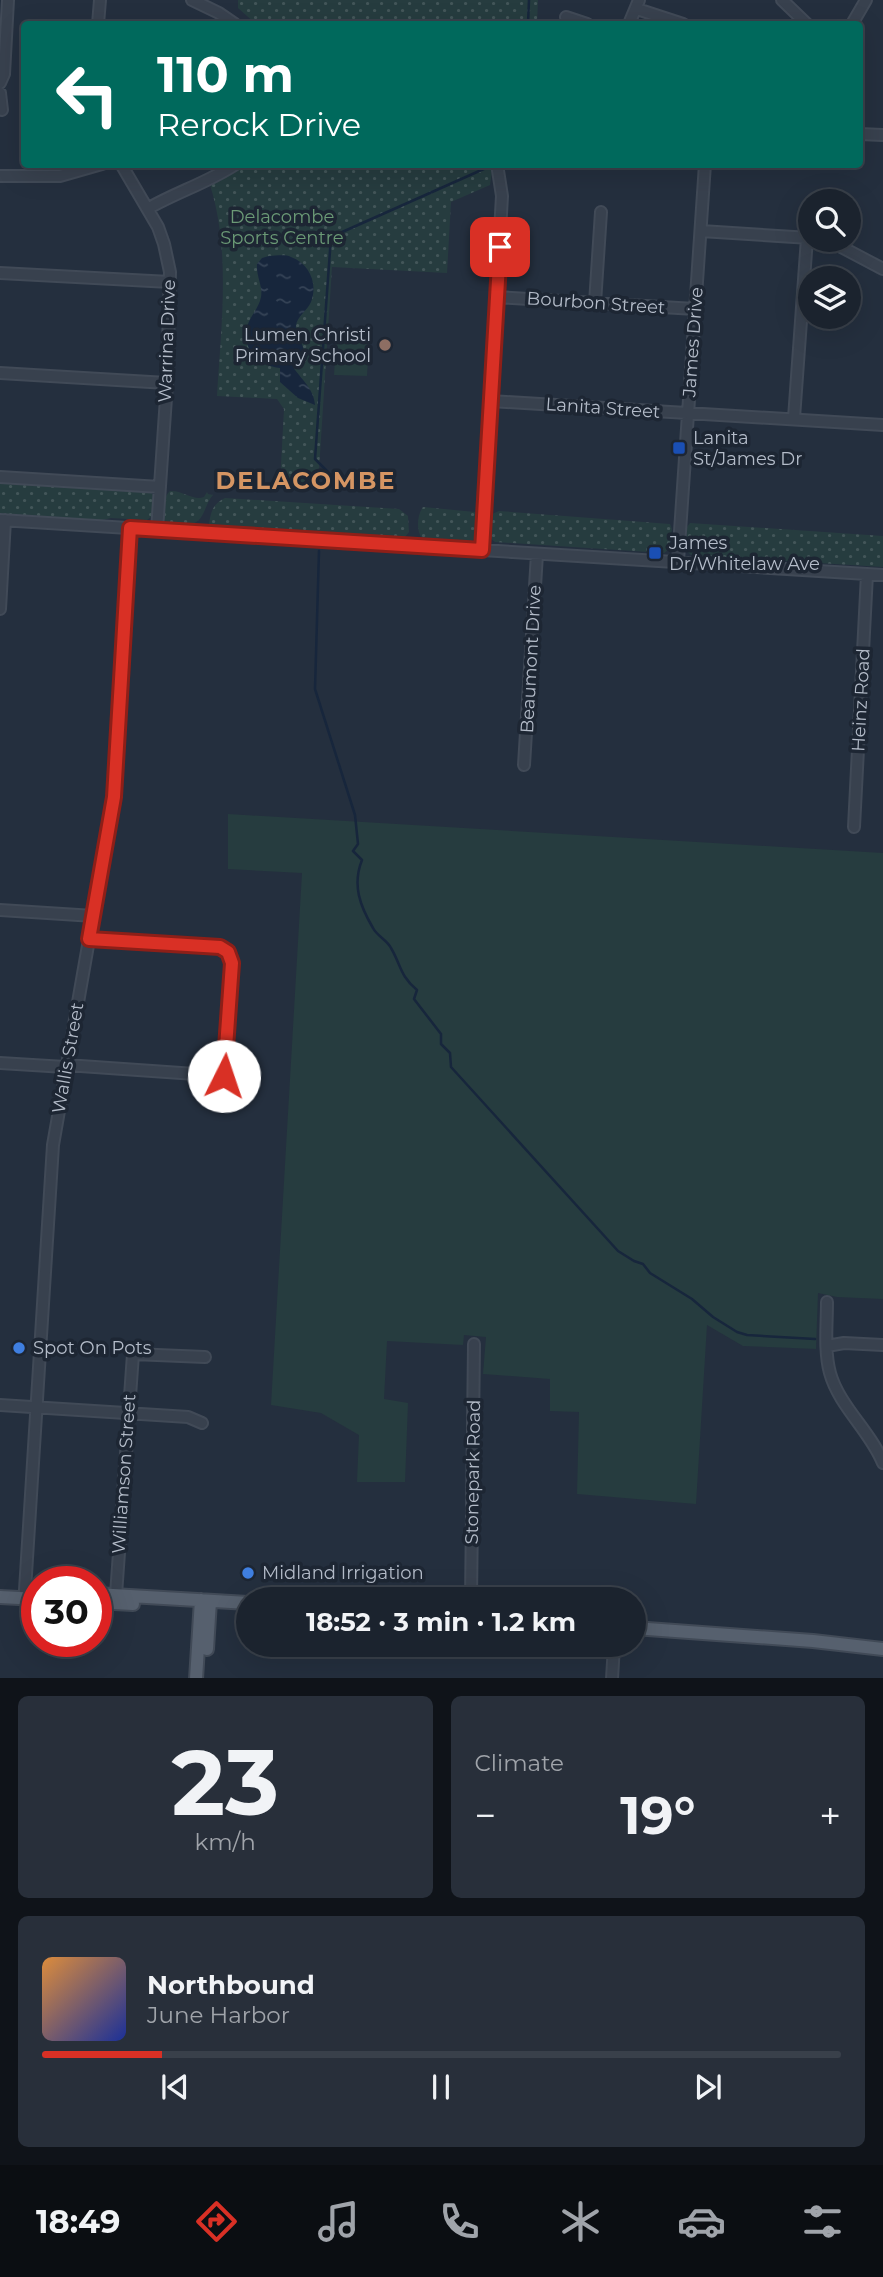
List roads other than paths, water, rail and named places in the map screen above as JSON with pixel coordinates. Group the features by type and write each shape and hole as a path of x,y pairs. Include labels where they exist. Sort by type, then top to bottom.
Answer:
{"main road":[{"path":"0,1588 21,1593"},
{"path":"0,1597 21,1596"},
{"path":"112,1598 236,1603"},
{"path":"112,1600 116,1599"},
{"path":"205,1604 236,1609"},
{"path":"197,1678 205,1604"},
{"path":"205,1604 205,1678"},
{"path":"646,1629 883,1649"},
{"path":"646,1635 708,1634"},
{"path":"813,1641 883,1640"}],"street":[{"path":"0,83 4,75 8,0"},
{"path":"98,21 100,0"},
{"path":"192,0 231,21"},
{"path":"782,0 804,21"},
{"path":"854,21 866,0"},
{"path":"630,21 638,4 676,21"},
{"path":"566,17 577,21"},
{"path":"0,93 2,110"},
{"path":"863,134 883,135"},
{"path":"0,176 60,176 88,168"},
{"name":"Warrina Drive","path":"124,168 149,208 164,244 170,282 167,383 157,530"},
{"path":"149,208 229,168"},
{"path":"482,550 502,196 498,168"},
{"name":"James Drive","path":"678,561 705,168"},
{"path":"595,303 601,212"},
{"path":"701,231 798,237"},
{"path":"794,418 808,252"},
{"path":"850,252 883,270"},
{"path":"0,273 170,282"},
{"name":"Bourbon Street","path":"497,297 695,309"},
{"path":"0,373 167,383"},
{"name":"Lanita Street","path":"491,401 883,425"},
{"path":"0,477 160,487"},
{"path":"0,609 3,520 883,575"},
{"name":"Wallis Street","path":"32,1566 37,1407 53,1145 114,797 130,528"},
{"name":"Beaumont Drive","path":"524,765 537,554"},
{"name":"Heinz Road","path":"854,827 867,574"},
{"path":"0,910 94,916"},
{"path":"0,1063 224,1076 232,963 228,952 220,947 89,939"},
{"path":"827,1302 830,1374 846,1405 878,1451 883,1463"},
{"path":"827,1346 844,1343 883,1345"},
{"name":"Stonepark Road","path":"471,1587 474,1344"},
{"name":"Williamson Street","path":"116,1599 133,1354 205,1357"},
{"path":"0,1405 188,1417 202,1423"},
{"path":"612,1678 613,1657"}],"water":[{"path":"286,256 298,260 311,275 314,288 311,302 296,326 304,351 293,367 310,389 315,405 298,398 280,382 280,368 265,364 249,350 247,327 261,297 257,264 262,258"}],"waterway":[{"path":"528,21 529,0"},
{"path":"327,486 328,472 315,459 331,237 486,168"},
{"path":"319,551 315,689 355,815 358,844 353,851 362,860 358,878 359,895 373,928 389,945 404,975 417,990 414,999 441,1034 441,1044 450,1053 451,1067 618,1251 643,1264 650,1273 737,1332 815,1339"}],"place":[{"name":"Lumen Christi Primary School","path":"385,345"},
{"name":"Lanita St/James Dr","path":"679,448"},
{"name":"James Dr/Whitelaw Ave","path":"655,553"},
{"name":"Spot On Pots","path":"19,1348"},
{"name":"Midland Irrigation","path":"248,1573"}],"district":[{"name":"DELACOMBE","path":"306,481"}],"park label":[{"name":"Delacombe Sports Centre","path":"282,227"}]}
